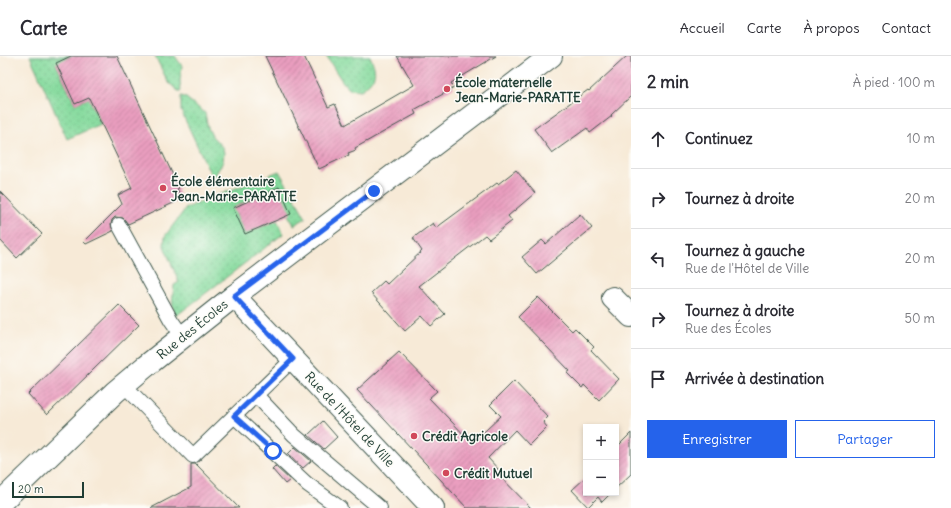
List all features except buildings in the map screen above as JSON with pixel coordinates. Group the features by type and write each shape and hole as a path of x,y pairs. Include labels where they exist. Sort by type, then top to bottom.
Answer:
{"street":[{"name":"Rue des Écoles","path":"0,503 124,385 183,337 234,296 551,56"},
{"name":"Rue de l'Hôtel de Ville","path":"234,296 433,508"},
{"path":"613,298 631,316"}],"lane":[{"path":"120,225 172,320 183,337"},
{"path":"124,385 193,456 293,359"},
{"path":"256,395 294,435 380,508"},
{"path":"234,416 307,484 340,508"}],"green space":[{"path":"30,56 71,56 56,64 75,104 89,98 101,124 67,139"},
{"path":"155,56 175,56 182,66 180,80 181,91 178,91 168,82"},
{"path":"326,56 370,56 375,71 373,79 361,90 349,89"},
{"path":"181,96 185,97 205,113 208,128 212,136 223,148 223,162 214,177 211,175 181,111"},
{"path":"279,171 306,218 294,225 288,215 278,187 233,208 245,234 277,220 283,234 176,316 172,305 174,285 179,282 164,246 165,236 186,208"}],"place":[{"name":"École maternelle Jean-Marie-PARATTE","path":"447,89"},
{"name":"École élémentaire Jean-Marie-PARATTE","path":"163,188"},
{"name":"Crédit Agricole","path":"414,436"},
{"name":"Crédit Mutuel","path":"446,473"}],"route":[{"path":"273,451 234,416 293,359 234,296 374,191"}]}
